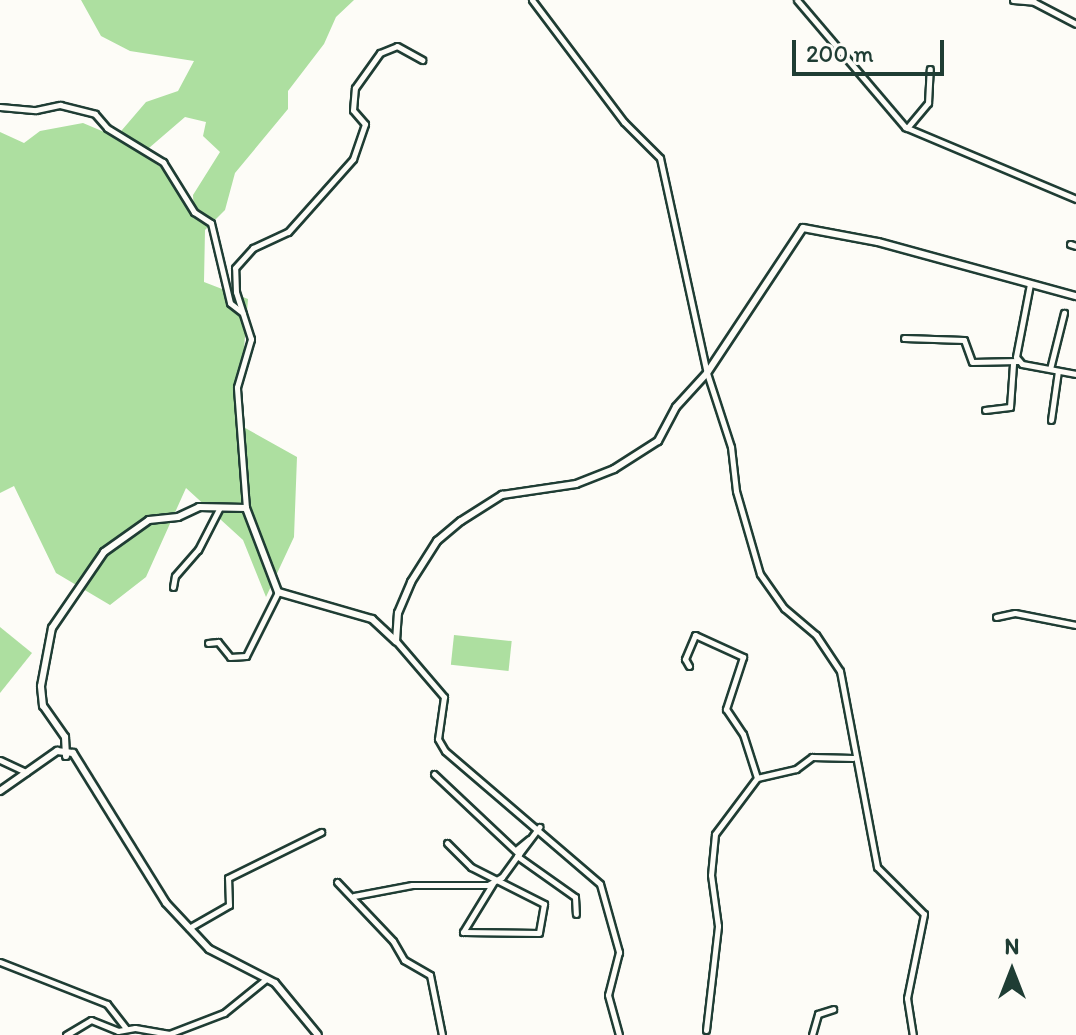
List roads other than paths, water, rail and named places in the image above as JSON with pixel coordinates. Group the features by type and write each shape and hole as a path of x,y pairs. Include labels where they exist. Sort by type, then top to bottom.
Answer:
{"street":[{"path":"532,0 624,122 660,158 707,373 760,574 784,608 816,635 840,671 850,709 853,758 877,867 924,914 907,998 913,1035"},
{"path":"797,0 907,128 1076,199"},
{"path":"1013,0 1034,2 1076,24"},
{"path":"208,643 218,642 230,657 246,656 278,592 246,508 237,387 250,353 244,313 232,277 235,268 253,248 277,238 353,159 365,124 353,110 355,88 373,62 388,46 422,60"},
{"path":"907,128 928,103 930,69"},
{"path":"0,107 36,110 60,105 95,114 113,133 163,162 194,212 211,223 230,303 244,313"},
{"path":"396,641 398,613 437,541 502,495 576,484 614,469 658,441 676,407 707,373 805,227 1076,296"},
{"path":"985,410 1010,407 1030,284"},
{"path":"1050,369 1064,313"},
{"path":"904,338 964,340 968,361 1016,362 1076,374"},
{"path":"1051,420 1058,371"},
{"path":"173,587 175,576 198,550 220,507"},
{"path":"246,508 191,508 178,517 143,522 111,544 54,623 41,686 43,706 61,728 66,753 86,771 155,888 209,949 267,978 288,994 318,1035"},
{"path":"278,592 372,619 396,641 444,697 440,744 591,875 604,894 619,952 608,995 619,1035"},
{"path":"996,617 1015,613 1076,625"},
{"path":"689,666 685,659 695,635 743,657 726,709 743,734 757,778"},
{"path":"0,791 44,761 66,753"},
{"path":"706,1030 718,926 712,840 757,778 796,769 812,757 853,758"},
{"path":"0,760 26,772"},
{"path":"434,774 519,853 575,897 576,914"},
{"path":"447,843 471,867 495,881 544,904 539,933 463,932 495,881 538,828"},
{"path":"189,928 229,905 228,878 321,832"},
{"path":"354,896 412,885 495,881"},
{"path":"337,882 393,941 404,960 430,975 442,1035"},
{"path":"0,962 107,1004 126,1028"},
{"path":"66,1035 91,1020 118,1031 126,1028 169,1035 224,1013 267,978"},
{"path":"812,1035 818,1014 833,1009"}]}
